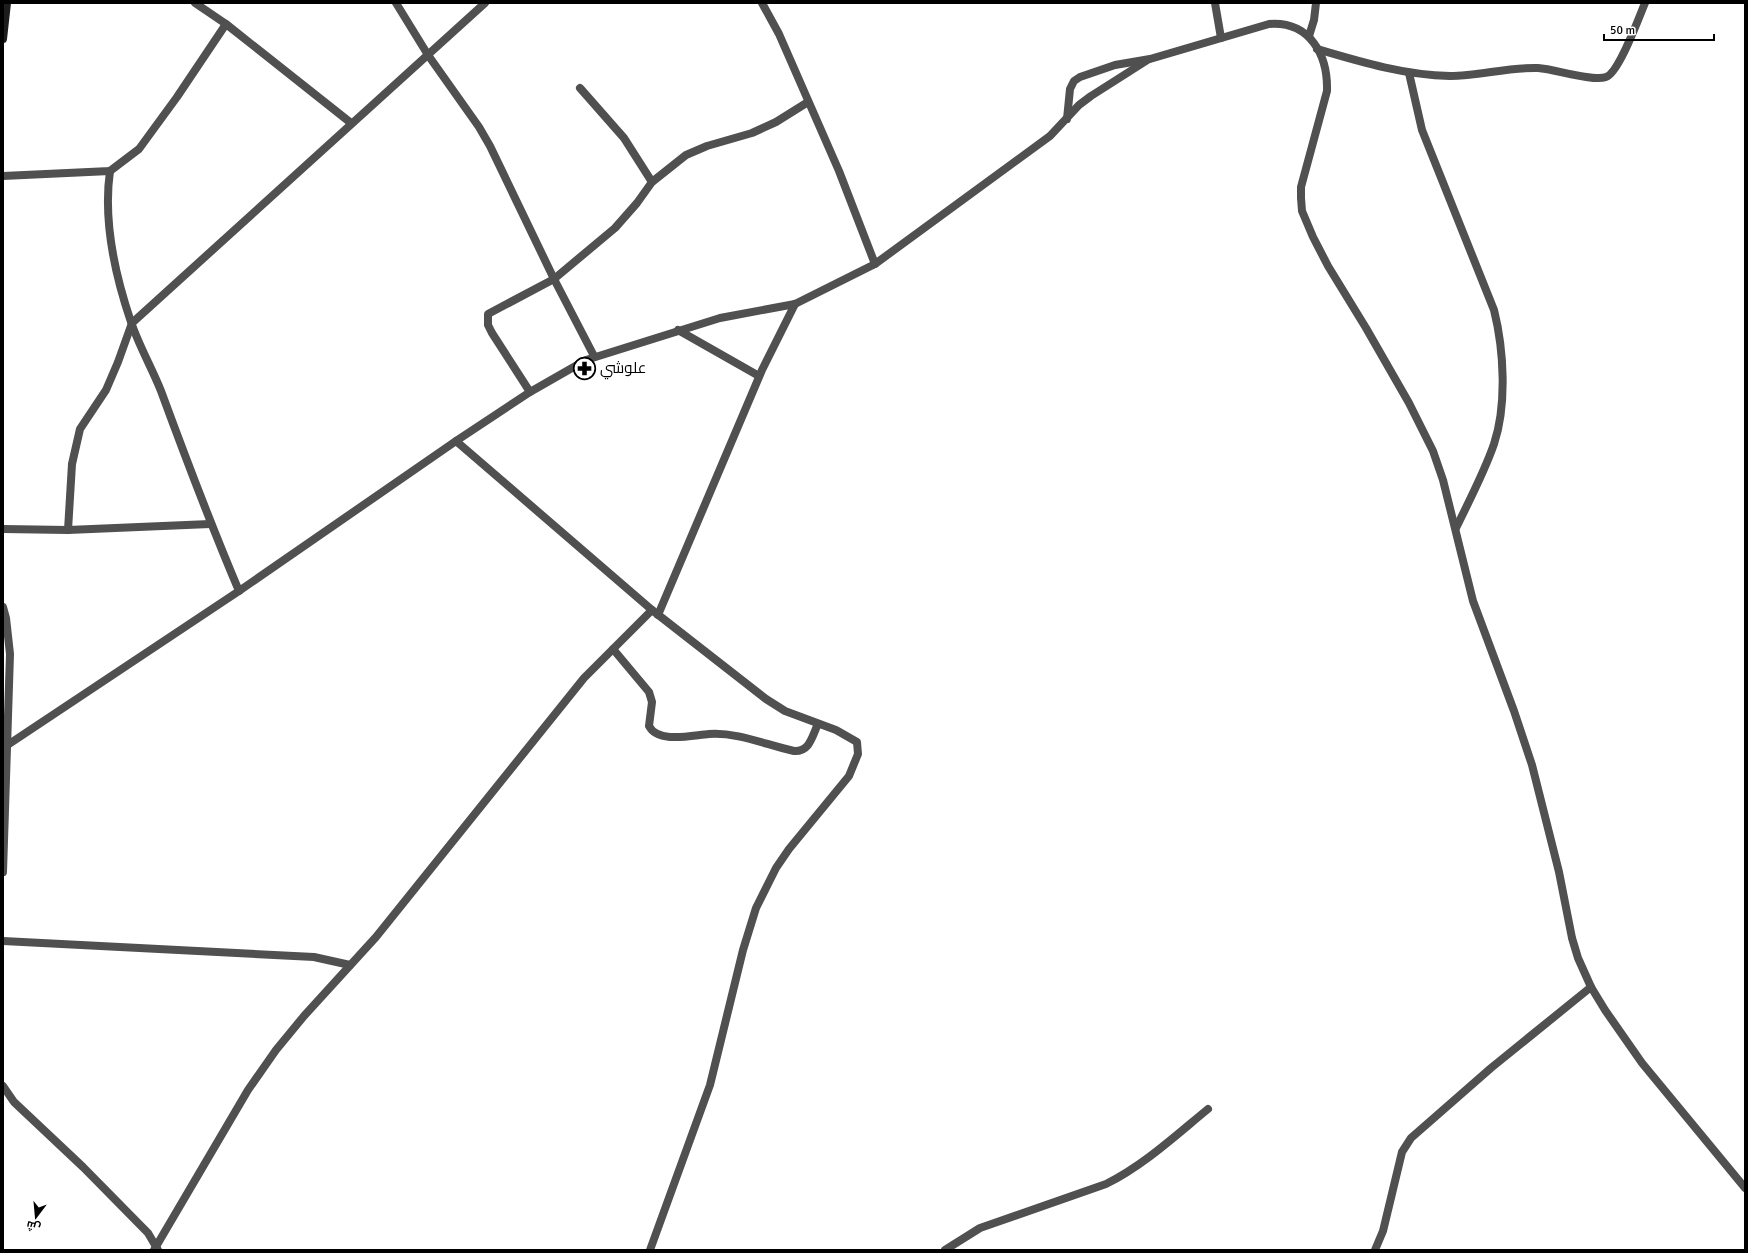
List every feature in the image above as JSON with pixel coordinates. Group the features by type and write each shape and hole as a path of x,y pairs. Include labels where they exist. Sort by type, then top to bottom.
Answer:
{"main road":[{"path":"3,39 7,3"}],"street":[{"path":"195,3 226,24 352,123"},
{"path":"396,3 428,55 479,127 490,146 554,279 594,356"},
{"path":"68,530 72,464 80,429 106,390 132,323 485,3"},
{"path":"762,3 779,34 839,171 875,264"},
{"path":"1215,3 1221,38"},
{"path":"1309,36 1314,20 1316,3"},
{"path":"1317,49 1409,73 1452,76 1539,68 1593,77 1607,77 1614,72 1620,61 1645,3"},
{"path":"1067,119 1070,89 1074,81 1080,77 1115,65 1150,59 1269,24 1280,23 1301,30 1309,36 1317,49 1326,75 1327,91 1301,187 1302,211 1328,266 1409,403 1433,451 1443,480 1456,528 1473,601 1514,711 1532,765 1559,872 1572,938 1578,958 1591,987 1605,1010 1642,1063 1745,1188"},
{"path":"3,176 110,171 139,149 178,97 226,24"},
{"path":"5,747 240,591 456,441 530,392 594,356 720,318 796,304 875,264 1050,136 1091,96 1150,59"},
{"path":"1409,73 1422,130 1494,310 1498,325 1503,386 1502,406 1494,443 1480,480 1456,528"},
{"path":"580,88 624,138 652,182"},
{"path":"530,392 490,329 488,325 488,314 554,279 615,228 633,208 652,182 686,154 707,146 752,133 776,122 808,102"},
{"path":"110,171 107,201 108,221 122,292 132,323 155,374 210,524 240,591"},
{"path":"3,1086 14,1102 83,1167 143,1228 156,1249 252,1084 276,1050 299,1021 376,937 441,858 584,678 613,649 655,612 759,376 796,304"},
{"path":"678,330 759,376"},
{"path":"456,441 655,612 777,706 800,718 836,730 858,742 856,758 849,776 780,862 756,908 742,950 710,1085 650,1250"},
{"path":"3,529 68,530 210,524"},
{"path":"3,607 6,618 10,654 5,747 3,872"},
{"path":"613,649 649,692 652,702 649,726 656,734 668,736 711,734 734,736 788,750 800,751 807,748 818,724"},
{"path":"3,941 314,957 350,965"},
{"path":"1375,1250 1383,1231 1402,1152 1411,1138 1491,1068 1591,987"},
{"path":"945,1250 980,1228 1106,1184 1123,1175 1143,1162 1208,1110"}],"place":[{"name":"علوشي","path":"584,368"}]}
